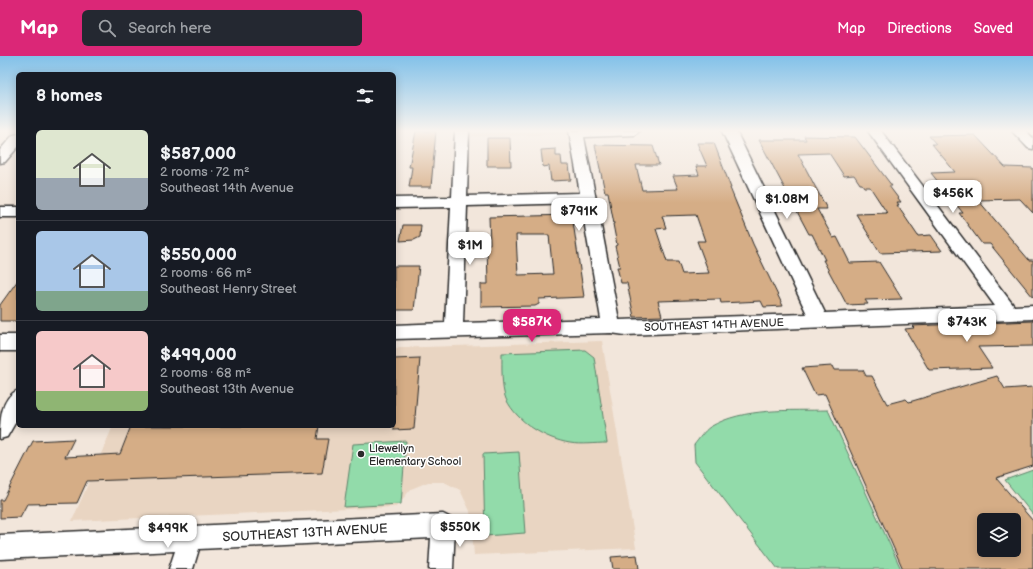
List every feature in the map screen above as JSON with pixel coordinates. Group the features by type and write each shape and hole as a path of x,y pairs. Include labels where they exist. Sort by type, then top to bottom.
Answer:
{"street":[{"path":"454,330 461,155"},
{"path":"580,155 611,326"},
{"path":"740,155 820,321"},
{"path":"892,155 1010,314"},
{"path":"396,203 587,198"},
{"path":"0,212 16,212"},
{"name":"SOUTHEAST 14TH AVENUE","path":"396,332 611,326 625,328 1033,312"},
{"path":"0,343 16,343"},
{"path":"0,430 16,402"},
{"name":"SOUTHEAST 13TH AVENUE","path":"0,547 442,526 441,569"},
{"path":"181,569 190,539"}],"shaded area":[{"name":"Llewellyn Elementary School","path":"602,341 636,548 474,555 470,511 460,490 444,482 428,482 411,489 396,507 72,521 112,428 396,428 396,348"}],"green space":[{"path":"585,350 594,357 607,443 570,443 551,438 524,422 511,407 504,394 502,353"},
{"path":"828,410 901,569 778,569 695,462 694,445 710,427 723,421 737,416 768,411"},
{"path":"406,441 401,504 344,507 353,444"},
{"path":"519,452 525,533 485,536 483,454"},
{"path":"1033,470 1033,515 1005,480"}],"building":[{"path":"411,155 434,155 431,187 409,187 412,167 409,167"},
{"path":"487,155 511,155 511,166 487,166"},
{"path":"542,155 561,156 562,165 569,165 571,180 551,181 549,166 543,167"},
{"path":"597,155 656,155 659,165 636,165 642,190 678,189 673,176 699,175 696,166 707,166 702,155 719,155 730,188 753,244 783,306 764,307 761,301 721,303 720,299 658,301 662,316 634,317 627,283 621,283 617,267 620,267 615,246 617,245 614,224 608,192 605,192","holes":["696,215 705,241 697,241 709,273 682,274 678,262 667,262 656,229 666,228 662,216"]},
{"path":"767,155 798,155 827,209 817,209 833,238 837,237 850,263 879,262 902,299 865,300 868,304 847,305 823,260 825,260 812,234 809,234"},
{"path":"830,155 869,155 892,186 889,186 901,202 897,202 899,205 897,205 918,236 931,235 942,251 880,253 856,214 887,213 870,187 864,187 860,184 854,175 844,176"},
{"path":"941,155 994,155 1005,167 1033,168 1033,213 1020,199 978,200 1029,260 1033,260 1033,297 990,244 982,244 959,213 963,213 931,173 955,172"},
{"path":"572,215 584,297 539,299 539,304 535,306 481,307 481,284 488,284 487,244 490,244 489,217","holes":["516,235 549,235 553,274 518,275"]},
{"path":"403,225 421,225 420,237 414,240 400,241"},
{"path":"396,266 419,266 414,310 396,310"},
{"path":"16,283 16,321 0,321 0,305"},
{"path":"1033,321 1033,346 978,347 992,368 929,370 905,329 914,328 912,326"},
{"path":"420,358 414,429 394,430 394,428 396,428 396,359"},
{"path":"832,366 834,370 863,370 866,376 872,376 887,404 906,399 909,402 997,376 1005,389 1033,387 1033,466 996,478 1033,521 1033,569 903,569 825,394 815,395 802,368"},
{"path":"130,428 319,428 317,439 328,439 322,473 87,481 77,503 27,504 20,517 0,518 0,500 3,500 33,441 74,439 65,457 120,454"},
{"path":"637,555 639,569 613,569 611,557"}],"place":[{"name":"Llewellyn Elementary School","path":"361,454"}]}
